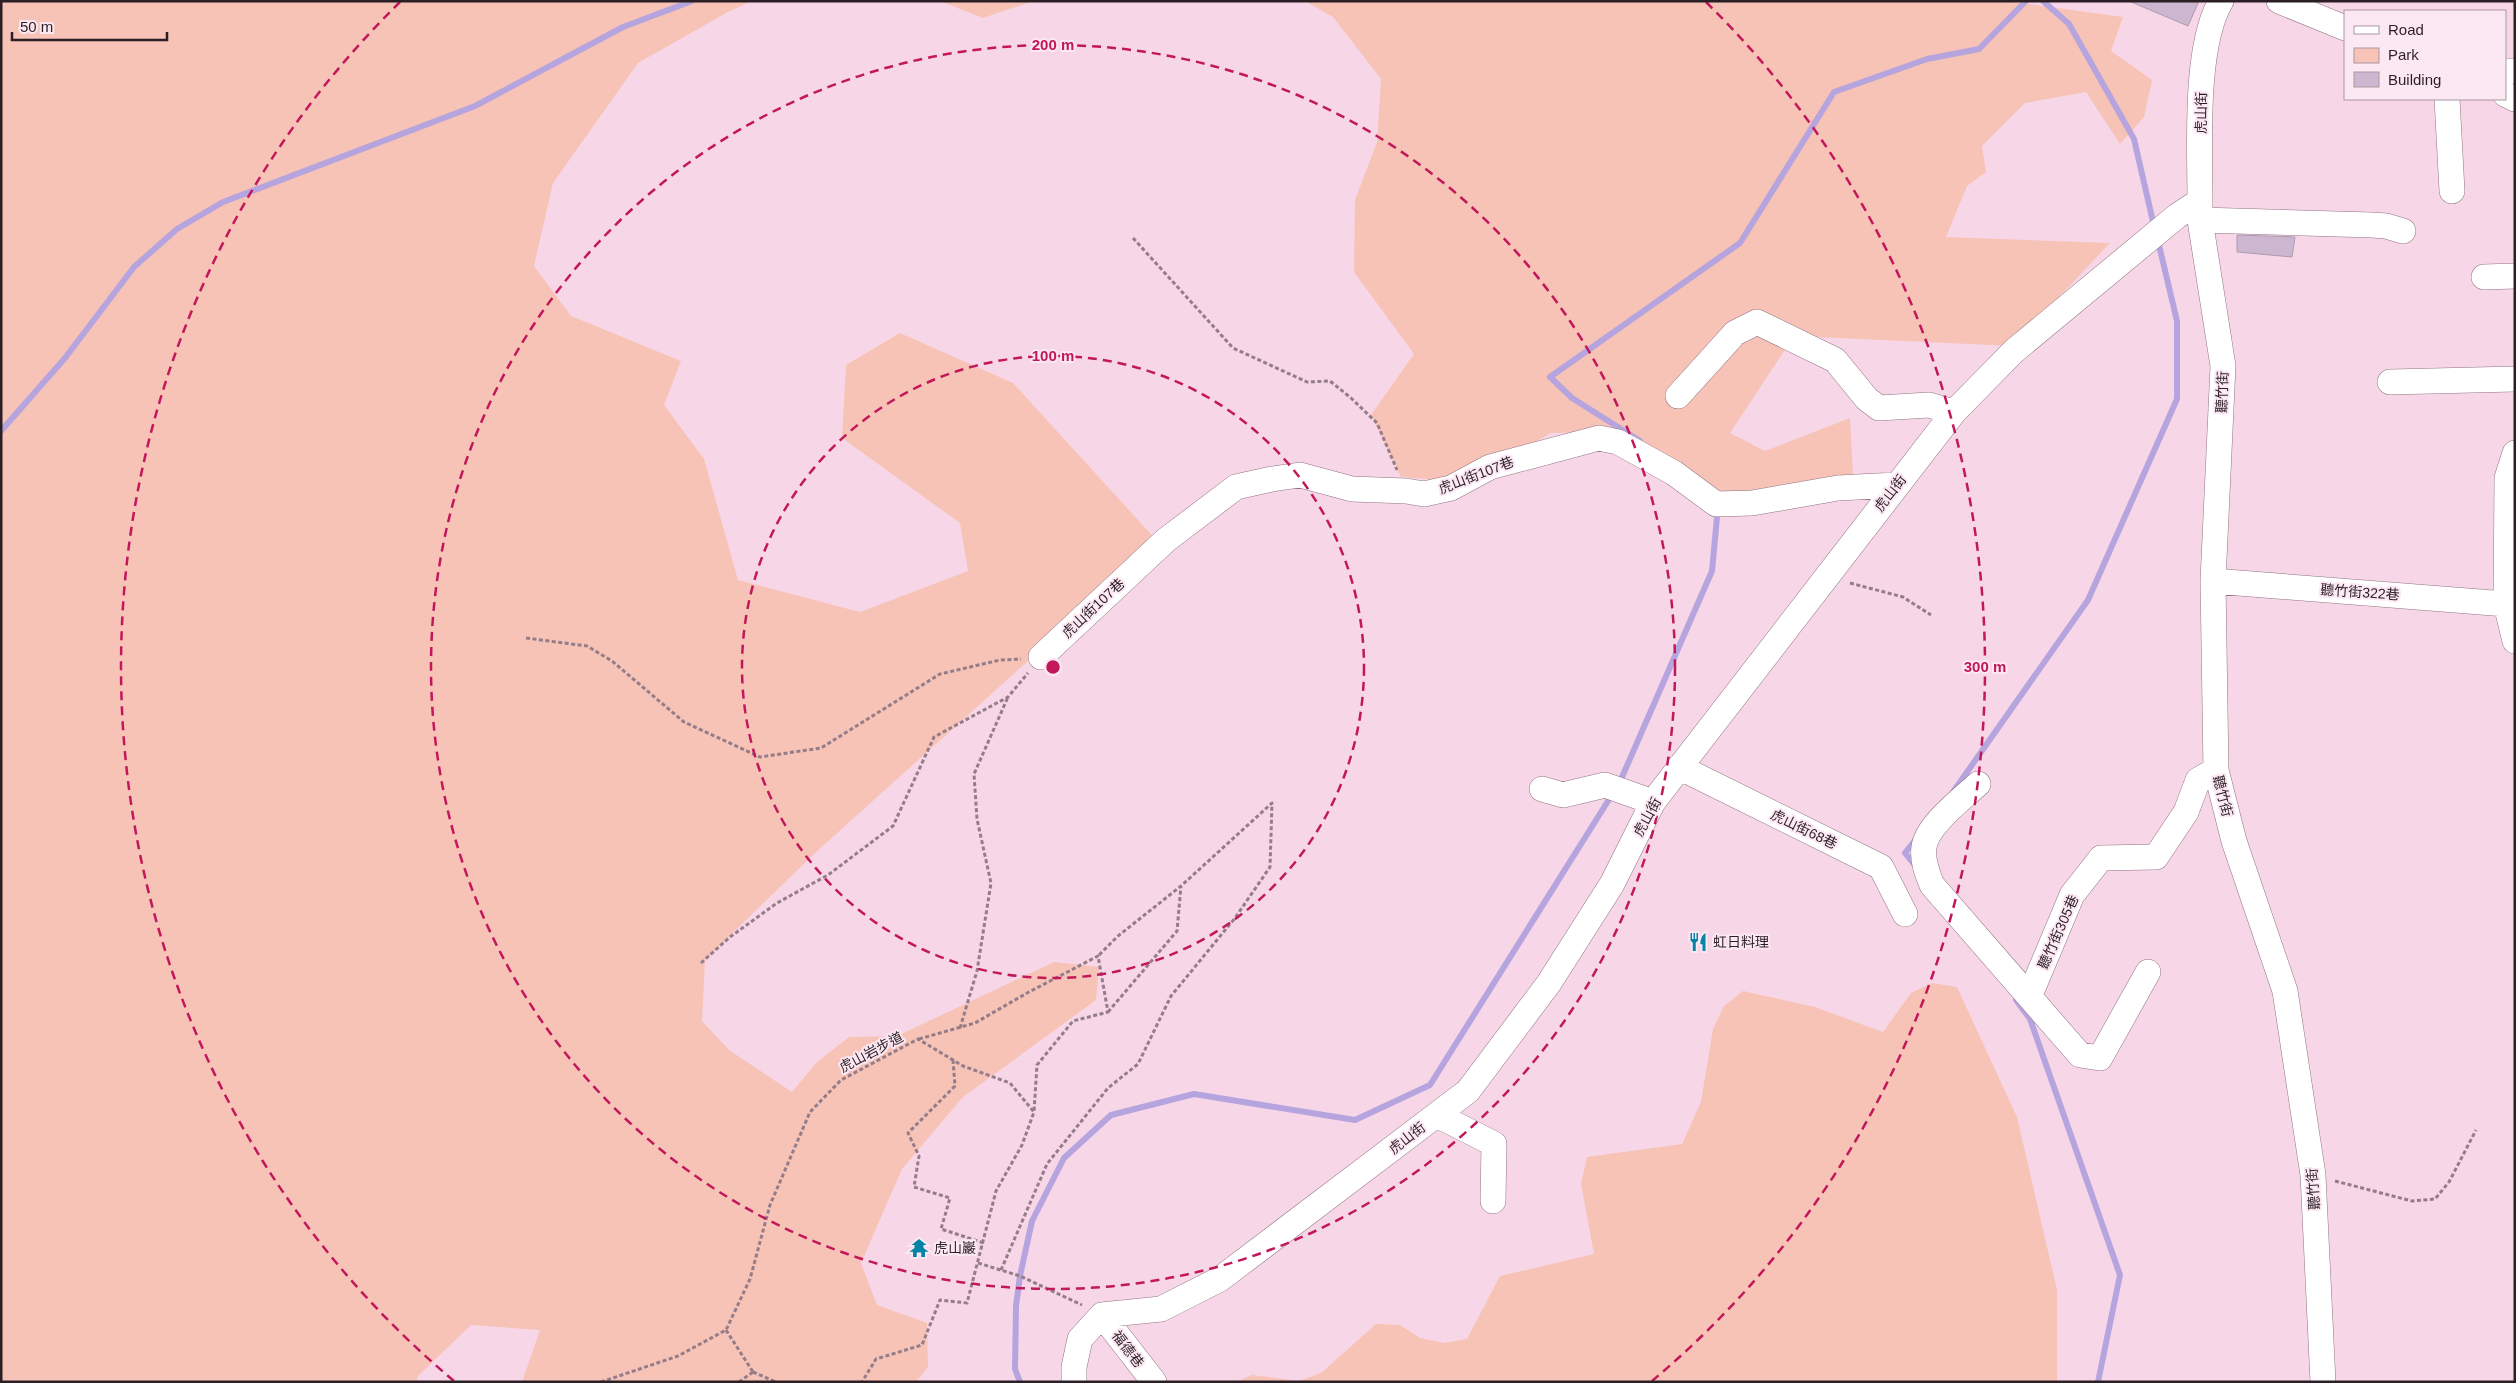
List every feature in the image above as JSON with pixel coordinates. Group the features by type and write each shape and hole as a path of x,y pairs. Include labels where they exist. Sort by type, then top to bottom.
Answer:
{"street":[{"name":"虎山街","path":"1102,1315 1161,1309 1220,1279 1468,1091 1549,983 1612,884 1653,802 1954,412 2014,351 2146,242 2192,212 2201,79 2215,12 2221,1"},
{"path":"2279,1 2344,28"},
{"path":"2446,100 2452,191"},
{"path":"2192,212 2386,226 2403,232"},
{"name":"聽竹街","path":"2192,212 2223,366 2214,581 2216,770 2234,841 2285,991 2313,1176 2323,1382"},
{"path":"2484,277 2515,276"},
{"path":"1678,396 1735,333 1756,322 1836,360 1867,399 1879,408 1929,405 1954,412"},
{"path":"2390,382 2515,379"},
{"name":"虎山街107巷","path":"1041,657 1166,540 1236,487 1300,475 1352,489 1406,491 1424,494 1451,488 1490,467 1599,438 1618,442 1674,473 1716,504 1752,503 1838,488 1897,485"},
{"path":"2515,453 2507,478 2506,604 2515,641"},
{"name":"聽竹街322巷","path":"2214,581 2506,604"},
{"name":"虎山街68巷","path":"1679,768 1881,867 1905,914"},
{"name":"聽竹街305巷","path":"2030,996 2072,895 2101,858 2156,857 2186,812 2198,780 2216,770"},
{"path":"1978,784 1934,826 1924,846 1925,868 1932,885 2080,1055 2100,1058 2148,972"},
{"path":"1542,789 1563,795 1605,785 1653,802"},
{"path":"1437,1115 1494,1144 1493,1201"},
{"path":"1074,1382 1074,1367 1080,1339 1102,1315"},
{"name":"福德巷","path":"1102,1315 1154,1382"}],"path":[{"path":"1133,238 1233,348 1307,382 1330,381 1351,398 1377,423 1406,491"},
{"path":"1825,578 1903,596 1931,614"},
{"path":"526,638 587,646 612,660 684,722 760,757 821,748 940,674 1000,660 1041,657"},
{"path":"960,1028 977,971 990,883 978,819 974,774 1008,697 1041,657"},
{"path":"701,963 730,937 777,903 828,876 893,826 934,737 1008,697"},
{"path":"918,1040 975,1023 1098,956 1118,936 1181,886 1272,803 1270,867 1235,918 1171,996 1138,1064 1108,1088 1047,1164 1001,1270"},
{"path":"862,1382 876,1359 922,1346 940,1300 968,1303 996,1191 1022,1145 1034,1112 1037,1065 1073,1021 1108,1012 1177,931 1181,886"},
{"path":"1098,956 1108,1012"},
{"name":"虎山岩步道","path":"726,1330 750,1279 770,1205 810,1112 841,1080 918,1040 963,1066 1010,1083 1034,1112"},
{"path":"953,1060 955,1086 908,1133 919,1156 914,1187 950,1198 941,1229 984,1242"},
{"path":"2313,1176 2412,1202 2435,1199 2449,1182 2476,1130"},
{"path":"978,1263 1001,1270 1102,1315"},
{"path":"601,1382 678,1356 726,1330 753,1372 776,1382"},
{"path":"739,1382 753,1372"}],"green space":[{"path":"1,1 752,1 726,13 638,63 553,183 534,266 571,316 681,361 664,405 704,459 738,580 860,612 968,571 960,523 842,438 846,365 900,333 1013,383 1159,543 815,853 705,960 702,1021 729,1050 792,1092 816,1063 849,1037 897,1036 1054,962 1099,967 1096,1000 963,1097 902,1169 861,1263 877,1305 927,1323 928,1367 916,1382 522,1382 540,1330 471,1325 418,1376 416,1382 1,1382"},
{"path":"940,1 1034,1 983,18"},
{"path":"1305,1 2027,1 2029,4 2123,17 2111,51 2152,80 2144,117 2120,144 2086,92 2025,103 1982,146 1986,172 1967,186 1946,237 2110,243 2013,346 1794,336 1730,433 1765,451 1850,418 1854,495 1710,496 1620,432 1551,433 1465,482 1401,477 1371,415 1414,354 1354,272 1355,200 1377,142 1381,79 1333,17"},
{"path":"1932,983 1957,987 2017,1117 2057,1290 2057,1382 1236,1382 1252,1375 1299,1381 1321,1373 1376,1324 1400,1325 1420,1338 1444,1343 1467,1339 1500,1276 1594,1254 1581,1184 1587,1157 1682,1144 1701,1102 1713,1029 1724,1006 1743,991 1815,1007 1883,1032 1911,993"}],"building":[{"path":"2129,1 2199,1 2188,26"},
{"path":"2237,235 2295,237 2292,257 2237,252"}],"waterway":[{"path":"1,431 65,358 134,267 177,229 223,202 475,106 623,27 692,1"},
{"path":"1640,441 1572,398 1550,377 1740,243 1834,92 1927,59 1979,49 2026,1"},
{"path":"2043,1 2069,24 2134,139 2154,226"},
{"path":"1953,792 2088,600 2177,399 2177,321 2158,241"},
{"path":"1619,784 1712,571 1717,517 1715,509"},
{"path":"1020,1382 1015,1369 1016,1306 1020,1276 1032,1221 1064,1158 1111,1115 1194,1094 1355,1120 1430,1085 1613,793"},
{"path":"1916,839 1905,853 1917,868"},
{"path":"2016,1000 2030,1019 2120,1275 2098,1382"}],"place":[{"name":"虹日料理","path":"1698,942"},
{"name":"虎山巖","path":"919,1248"}]}
